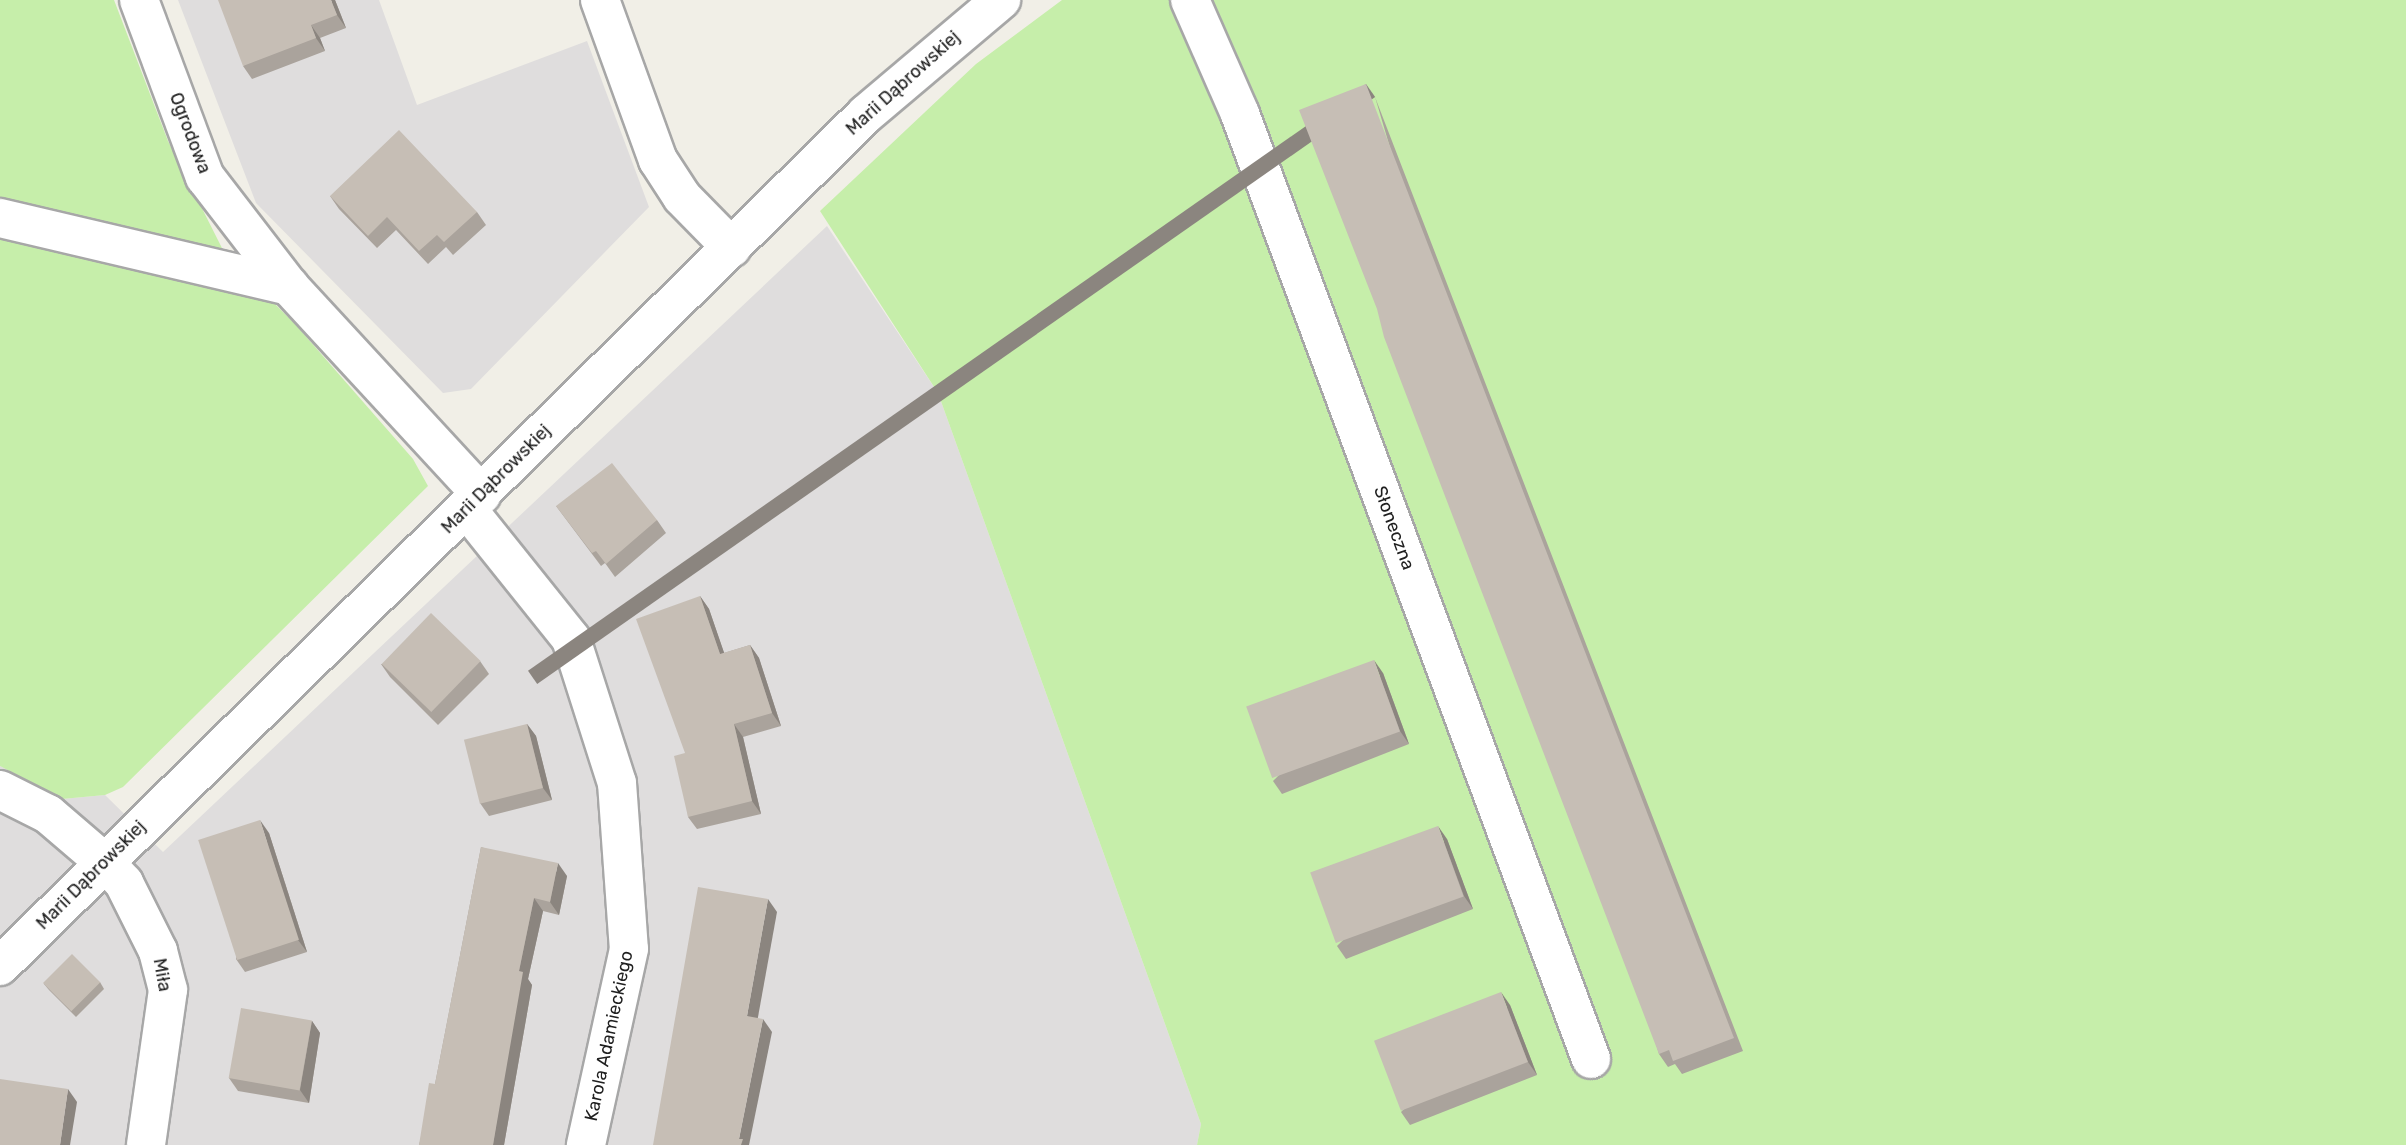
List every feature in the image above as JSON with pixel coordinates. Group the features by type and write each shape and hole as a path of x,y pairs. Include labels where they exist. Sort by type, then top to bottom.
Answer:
{"street":[{"name":"Ogrodowa","path":"139,0 205,177 289,286 475,502"},
{"path":"600,0 658,160 682,197 732,248"},
{"name":"Marii Dąbrowskiej","path":"0,966 475,502 866,114 1001,0"},
{"name":"Słoneczna","path":"1190,0 1240,114 1591,1059"},
{"path":"0,218 289,286"},
{"name":"Karola Adamieckiego","path":"475,502 571,639 617,783 629,948 586,1145"},
{"name":"Miła","path":"0,790 48,814 104,862 124,883 158,951 168,990 146,1145"}],"shaded area":[{"path":"178,0 379,0 417,105 587,41 649,207 471,389 443,393 256,203"},
{"path":"827,226 938,393 1201,1124 1197,1145 0,1145 0,766 62,799 105,795 163,852"}],"green space":[{"path":"0,0 114,0 168,141 225,254 295,324 413,459 428,486 123,787 105,795 62,799 0,766"},
{"path":"1062,0 2406,0 2406,1145 1197,1145 1201,1124 938,393 820,211 976,64"}],"building":[{"path":"218,0 331,0 337,15 311,25 316,38 243,66"},
{"path":"1366,84 1734,1038 1673,1061 1669,1050 1659,1054 1299,110"},
{"path":"399,130 477,212 444,242 437,235 419,251 387,217 368,236 330,196"},
{"path":"612,463 657,520 606,564 596,551 592,553 556,506"},
{"path":"700,596 720,654 750,645 772,713 734,724 752,801 688,817 674,756 685,753 636,619"},
{"path":"431,613 481,661 431,712 382,664"},
{"path":"1374,660 1400,731 1272,778 1246,707"},
{"path":"527,724 543,788 480,804 464,740"},
{"path":"260,820 299,940 237,960 198,840"},
{"path":"1438,826 1464,896 1336,943 1310,873"},
{"path":"481,847 558,863 550,902 534,898 519,971 523,972 493,1145 419,1145 429,1083 435,1084"},
{"path":"698,887 768,899 747,1016 763,1019 739,1139 743,1139 741,1145 653,1145"},
{"path":"72,954 100,982 71,1011 43,983"},
{"path":"1501,992 1528,1062 1401,1111 1374,1041"},
{"path":"241,1008 312,1021 300,1090 229,1078"},
{"path":"0,1079 68,1089 60,1145 0,1145"}]}
